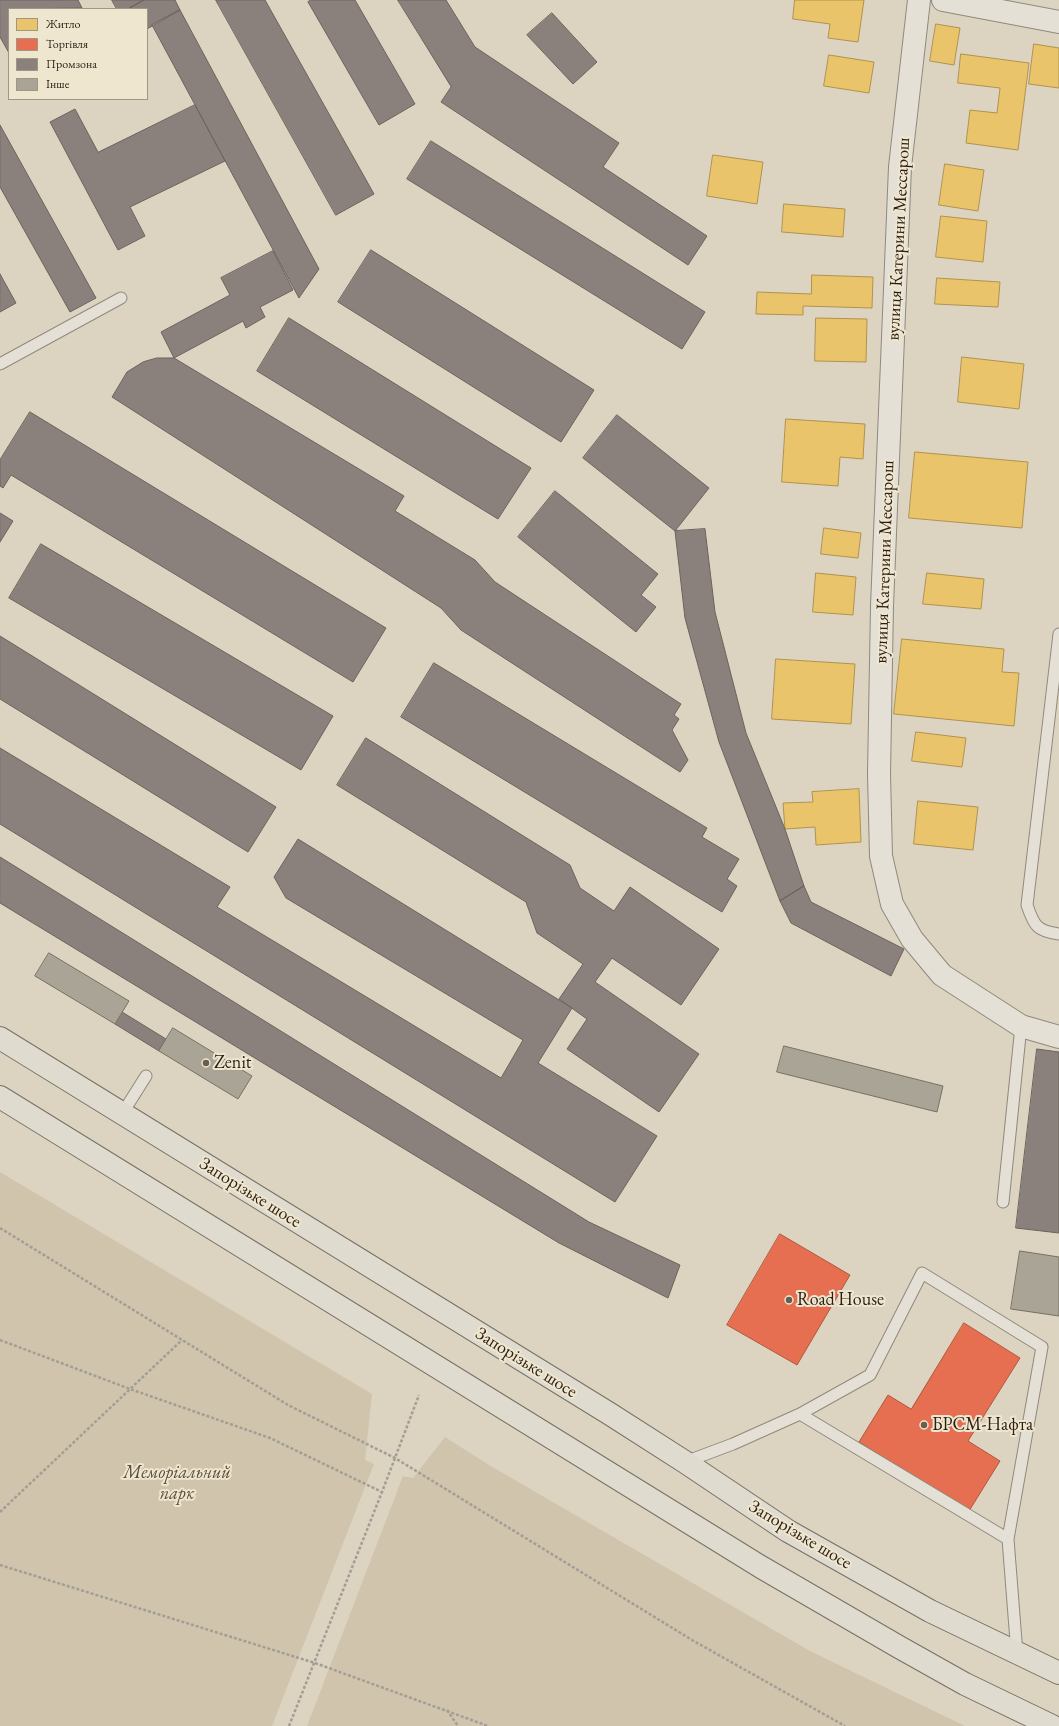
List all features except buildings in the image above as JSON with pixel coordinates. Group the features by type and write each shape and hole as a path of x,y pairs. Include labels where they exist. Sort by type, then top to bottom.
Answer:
{"main road":[{"name":"Запорізьке шосе","path":"0,1038 685,1462 788,1530 930,1611 1059,1673"},
{"path":"0,1097 761,1567 965,1684 1052,1726"}],"street":[{"name":"вулиця Катерини Мессарош","path":"919,0 900,167 882,606 879,774 881,856 892,904 912,939 942,975 1021,1026 1059,1037"},
{"path":"943,0 1059,22"}],"lane":[{"path":"0,364 121,298"},
{"path":"1059,634 1027,905 1033,923 1045,932 1059,934"},
{"path":"1003,1202 1021,1026"},
{"path":"122,1114 146,1076"},
{"path":"685,1462 733,1444 800,1414 870,1375 922,1273 1042,1346 1008,1539 1017,1654"},
{"path":"800,1414 1008,1539"}],"path":[{"path":"0,1228 288,1405 395,1458 692,1640 845,1726"},
{"path":"0,1340 130,1389 270,1438 382,1492"},
{"path":"0,1512 182,1340"},
{"path":"289,1726 419,1395"},
{"path":"0,1565 315,1663 488,1726"},
{"path":"447,1710 458,1726"}],"green space":[{"name":"Меморіальний парк","path":"0,1172 372,1394 365,1460 374,1464 272,1726 0,1726"},
{"path":"445,1437 489,1465 810,1651 965,1726 307,1726 403,1476 413,1478"}],"place":[{"name":"Zenit","path":"206,1063"},
{"name":"Road House","path":"789,1300"},
{"name":"БРСМ-Нафта","path":"924,1425"}]}
